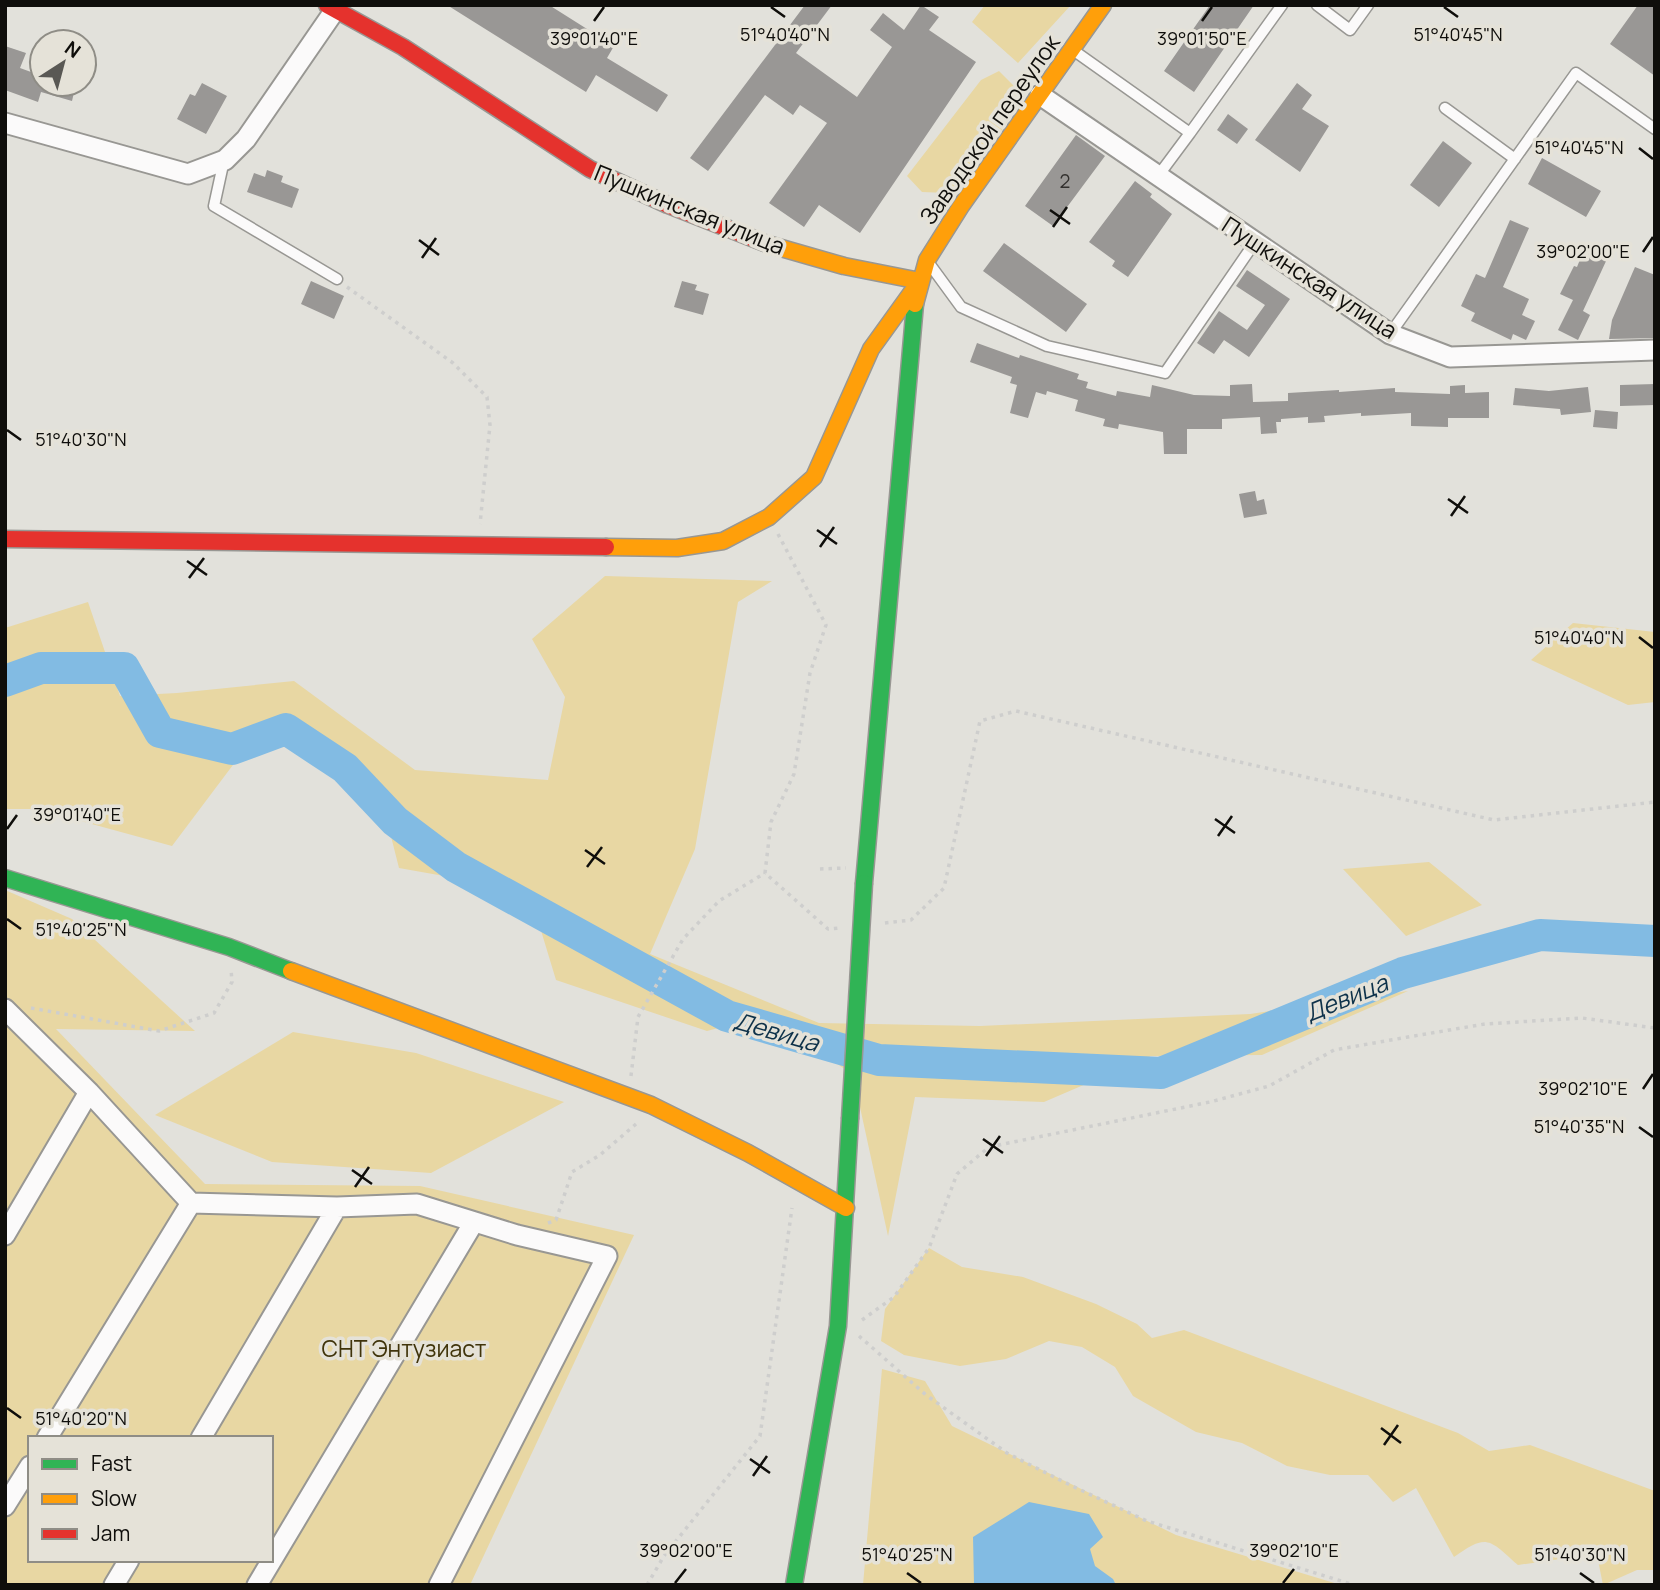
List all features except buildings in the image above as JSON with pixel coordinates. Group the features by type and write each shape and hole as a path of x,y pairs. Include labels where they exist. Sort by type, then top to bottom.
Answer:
{"street":[{"name":"Заводской переулок","path":"920,281 927,260 961,206 1103,5"},
{"name":"Пушкинская улица","path":"5,123 188,174 225,160 246,139 331,8 403,47 601,174 668,205 773,246 844,266 920,281"},
{"name":"Пушкинская улица","path":"1040,96 1390,334 1450,357 1655,351"},
{"path":"5,539 677,548 723,541 769,517 814,477 871,349 920,281"},
{"path":"794,1585 838,1326 864,883 913,312 920,281"},
{"path":"5,878 229,947 651,1105 748,1153 846,1208"},
{"path":"13,1008 191,1203 337,1207 416,1204 517,1235 607,1256 439,1585"},
{"path":"5,1235 89,1092"},
{"path":"48,1436 191,1203"},
{"path":"202,1436 337,1207"},
{"path":"273,1558 474,1222"},
{"path":"5,1506 28,1469"},
{"path":"114,1585 128,1562"},
{"path":"257,1585 271,1562"}],"lane":[{"path":"1158,176 1282,5"},
{"path":"1317,5 1350,30 1368,5"},
{"path":"1072,50 1190,133"},
{"path":"1390,334 1576,73 1655,129"},
{"path":"1445,108 1515,159"},
{"path":"225,160 214,206 337,279"},
{"path":"927,260 961,307 1047,346 1165,373 1255,242"}],"path":[{"path":"337,279 453,363 487,397 490,425 488,463 475,547"},
{"path":"769,517 826,625 810,673"},
{"path":"1016,711 1494,820 1655,802"},
{"path":"820,869 851,867"},
{"path":"630,1079 638,1017 683,939 719,901 765,873"},
{"path":"13,1008 159,1031 214,1013 232,982 229,947"},
{"path":"862,1320 894,1297 929,1248 957,1174 989,1147 1234,1096 1269,1086 1334,1050 1383,1041 1485,1024 1582,1018 1655,1028"},
{"path":"517,1235 556,1220 572,1172 600,1155 631,1130 651,1105"},
{"path":"647,1585 664,1556 760,1436 792,1208"},
{"path":"857,1334 926,1395 976,1431 1007,1453 1069,1485 1147,1521 1354,1585"}],"green space":[{"path":"985,5 1071,5 1018,63 972,22"},
{"path":"999,71 1015,87 1016,110 964,183 947,193 922,192 907,176 981,80"},
{"path":"605,576 772,581 738,602 695,849 650,954 819,1023 980,1026 1250,1014 1408,991 1262,1055 1151,1056 1044,1102 915,1097 888,1236 853,1075 768,1015 707,1031 556,980 529,891 399,868 377,781 263,725 172,846 37,809 5,809 5,628 88,602 120,696 294,681 415,770 548,780 565,697 532,639"},
{"path":"1573,623 1655,632 1655,702 1628,705 1531,660"},
{"path":"1429,862 1482,905 1406,936 1343,869"},
{"name":"СНТ Энтузиаст","path":"5,890 72,919 195,1031 56,1029 205,1184 420,1186 634,1235 470,1585 5,1585"},
{"path":"293,1032 416,1053 564,1102 431,1173 272,1162 155,1115"},
{"path":"929,1248 962,1267 1023,1277 1096,1304 1137,1324 1152,1338 1184,1330 1458,1433 1489,1451 1530,1445 1655,1491 1655,1570 1637,1570 1603,1585 1598,1560 1567,1558 1518,1565 1488,1542 1474,1544 1454,1557 1416,1488 1393,1502 1368,1475 1330,1475 1287,1466 1242,1443 1196,1432 1133,1396 1115,1367 1082,1347 1049,1341 1006,1359 960,1366 904,1355 881,1341 885,1309"},
{"path":"882,1369 925,1381 952,1426 1176,1535 1341,1585 863,1585"}],"water":[{"path":"1029,1502 1089,1514 1103,1537 1090,1549 1095,1566 1113,1579 1116,1585 974,1584 973,1537"}],"waterway":[{"name":"Девица","path":"5,681 41,668 124,668 160,732 232,749 286,729 345,768 395,821 456,867 727,1016 879,1060 1161,1073 1403,973 1540,935 1655,941"}],"traffic: fast":[{"path":"864,883 915,304"},
{"path":"5,878 229,947 291,971"},
{"path":"850,1119 864,883"},
{"path":"794,1585 838,1326 850,1119"}],"traffic: slow":[{"path":"915,304 927,260 961,206 1103,5"},
{"path":"767,244 844,266 920,281"},
{"path":"606,547 677,548 723,541 769,517 814,477 871,349 920,281"},
{"path":"291,971 651,1105 748,1153 846,1208"}],"traffic: jam":[{"path":"327,5 403,47 590,169 668,205 767,244"},
{"path":"5,539 606,547"}]}
